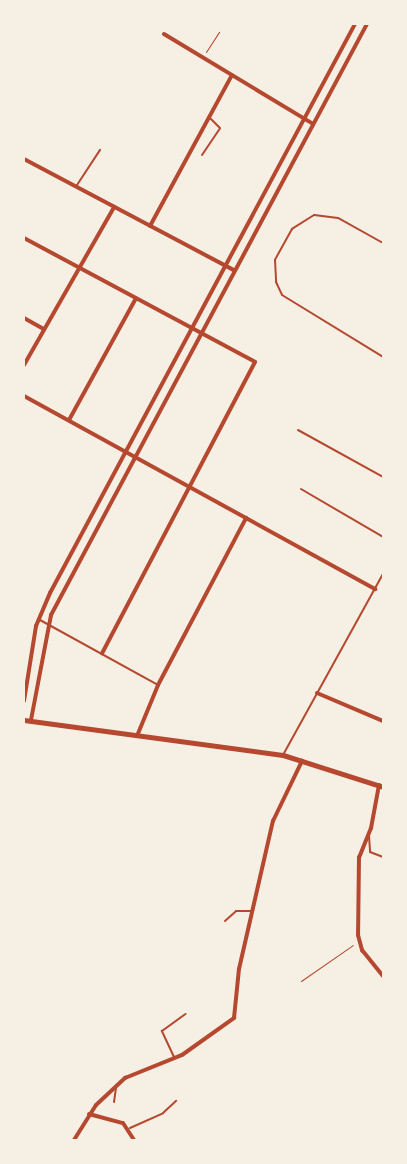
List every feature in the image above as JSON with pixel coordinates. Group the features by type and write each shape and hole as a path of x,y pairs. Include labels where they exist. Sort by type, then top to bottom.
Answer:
{"street":[{"path":"24,701 38,619 124,451 355,24"},
{"path":"31,720 48,623 104,512 367,24"},
{"path":"164,34 231,77 313,124"},
{"path":"336,58 345,64"},
{"path":"150,226 231,77"},
{"path":"24,160 234,270"},
{"path":"24,365 114,206"},
{"path":"24,238 252,359 256,368 188,486 102,654"},
{"path":"69,420 136,298"},
{"path":"24,318 44,329"},
{"path":"24,396 375,589"},
{"path":"95,507 104,512"},
{"path":"137,736 158,685 246,518"},
{"path":"317,693 383,721"},
{"path":"24,720 283,755 381,786 369,836 359,858 359,943 383,976"},
{"path":"74,1140 89,1114 116,1085 135,1073 174,1058 234,1018 252,911 277,808 302,761"},
{"path":"89,1114 130,1128 134,1140"}],"lane":[{"path":"202,155 220,128 209,117"},
{"path":"76,187 100,150"},
{"path":"383,243 338,218 314,215 292,229 275,268 276,282 288,300 383,357"},
{"path":"298,430 383,477"},
{"path":"301,489 383,537"},
{"path":"283,755 383,574"},
{"path":"38,619 158,685"},
{"path":"369,836 370,852 383,857"},
{"path":"225,921 240,909 252,911"},
{"path":"174,1058 162,1031 185,1014"},
{"path":"114,1102 116,1085"},
{"path":"130,1128 163,1113 176,1101"}],"path":[{"path":"202,58 219,32"},
{"path":"301,982 359,943"}]}
